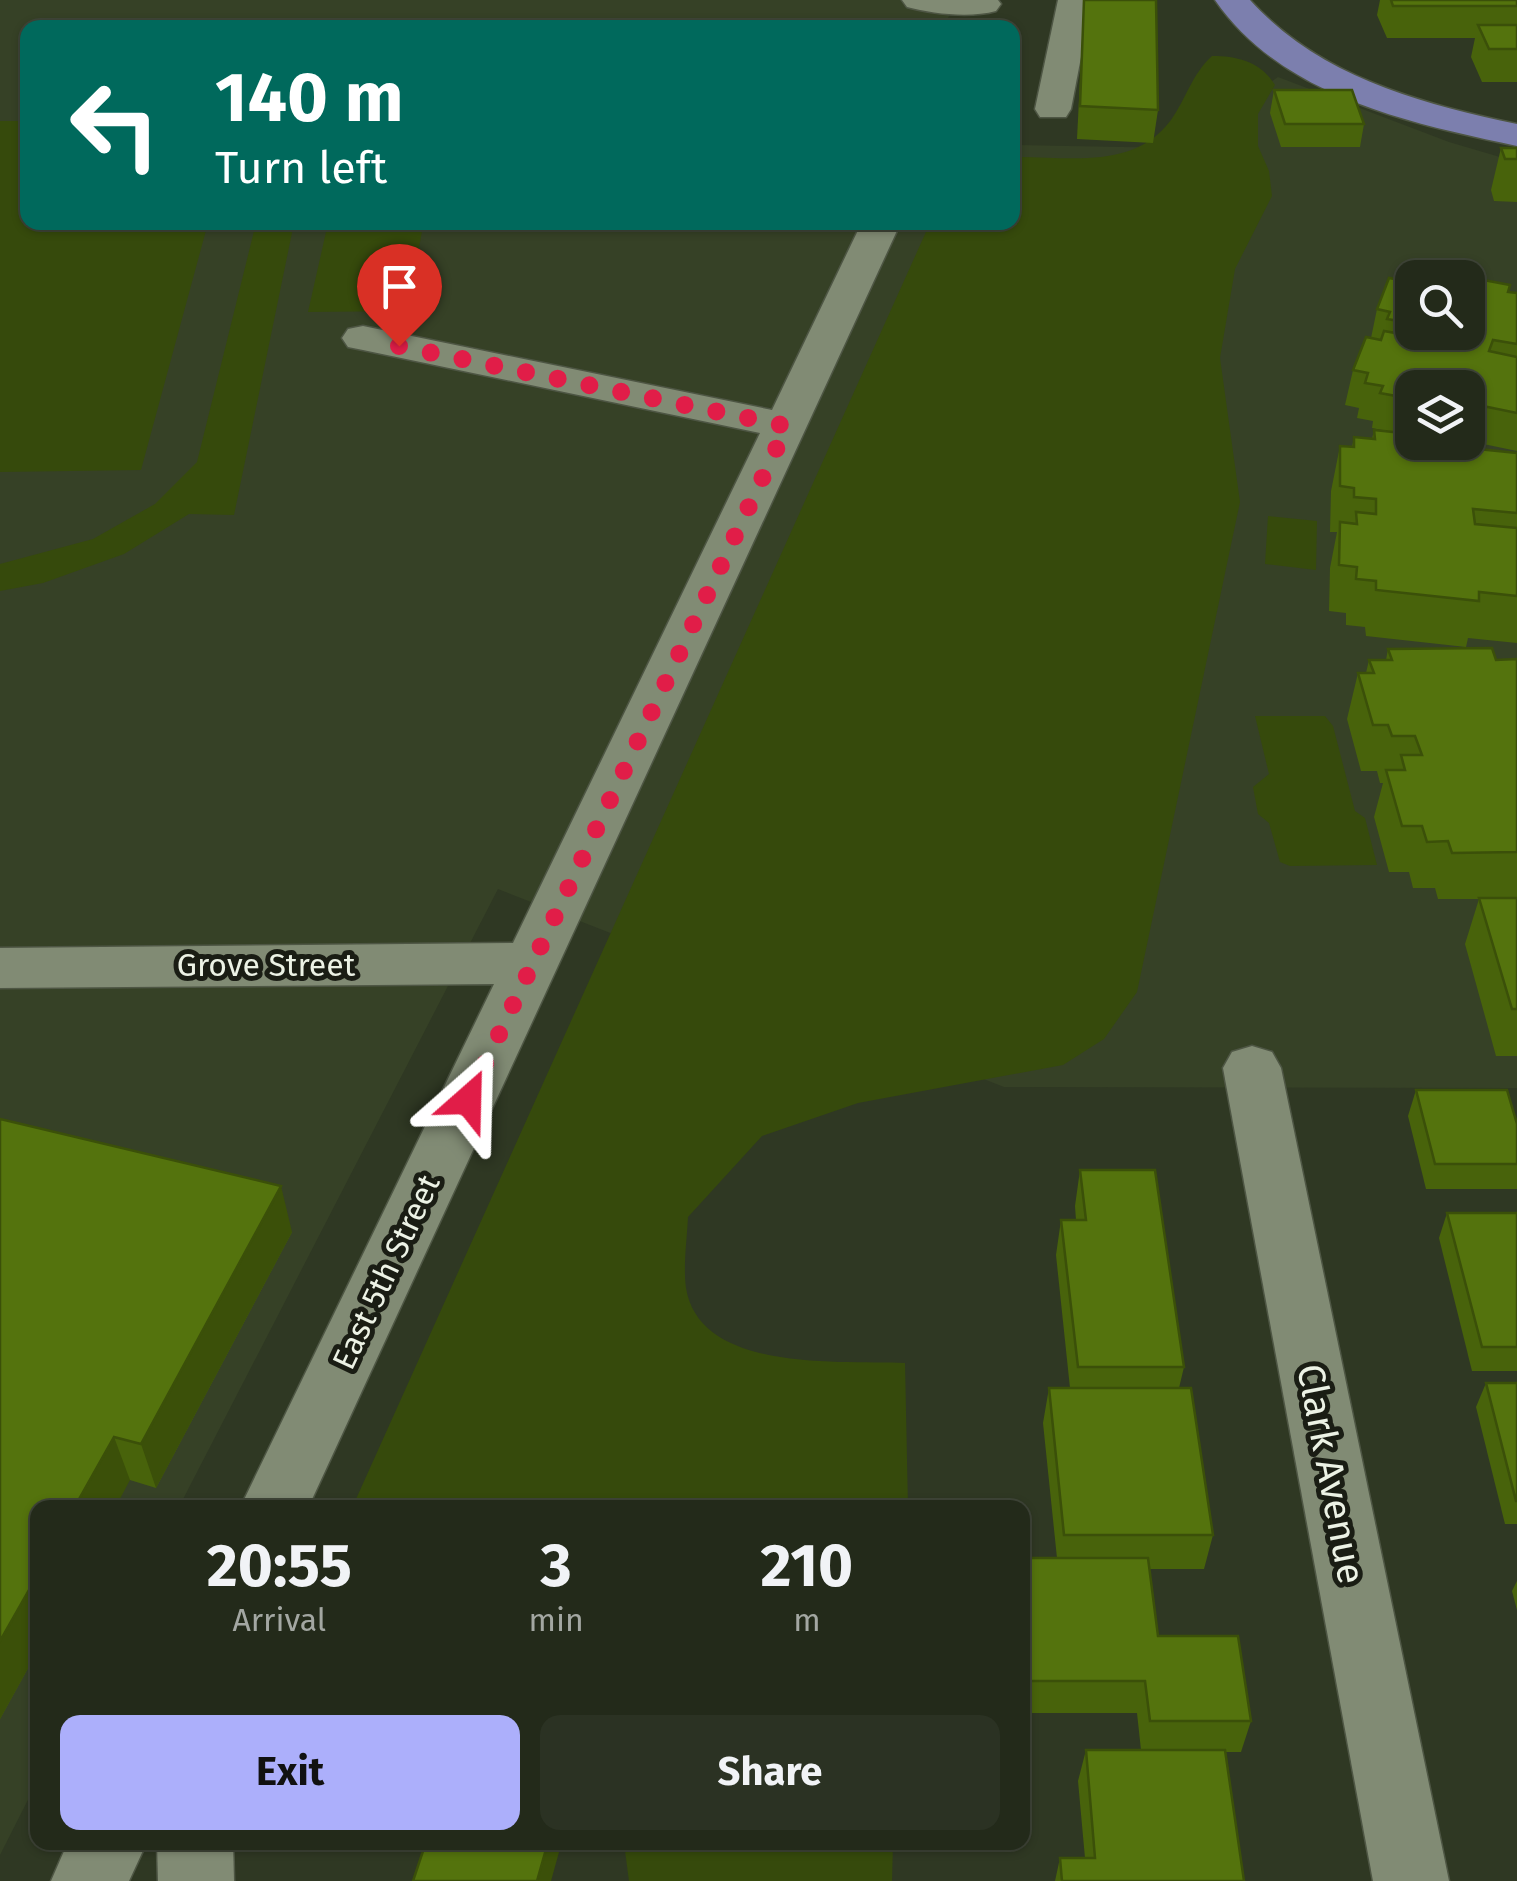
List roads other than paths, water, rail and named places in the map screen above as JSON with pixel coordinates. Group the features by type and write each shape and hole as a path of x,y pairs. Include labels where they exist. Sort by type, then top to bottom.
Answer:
{"main road":[{"path":"1232,0 1274,41 1328,74 1415,110 1517,135"}],"street":[{"path":"920,0 981,10"},
{"path":"1053,109 1075,0"},
{"name":"East 5th Street","path":"278,1500 878,230"},
{"path":"363,338 787,426"},
{"name":"Grove Street","path":"0,968 531,963"},
{"name":"Clark Avenue","path":"1252,1068 1411,1881"},
{"path":"90,1881 106,1850"},
{"path":"195,1850 196,1881"}]}
